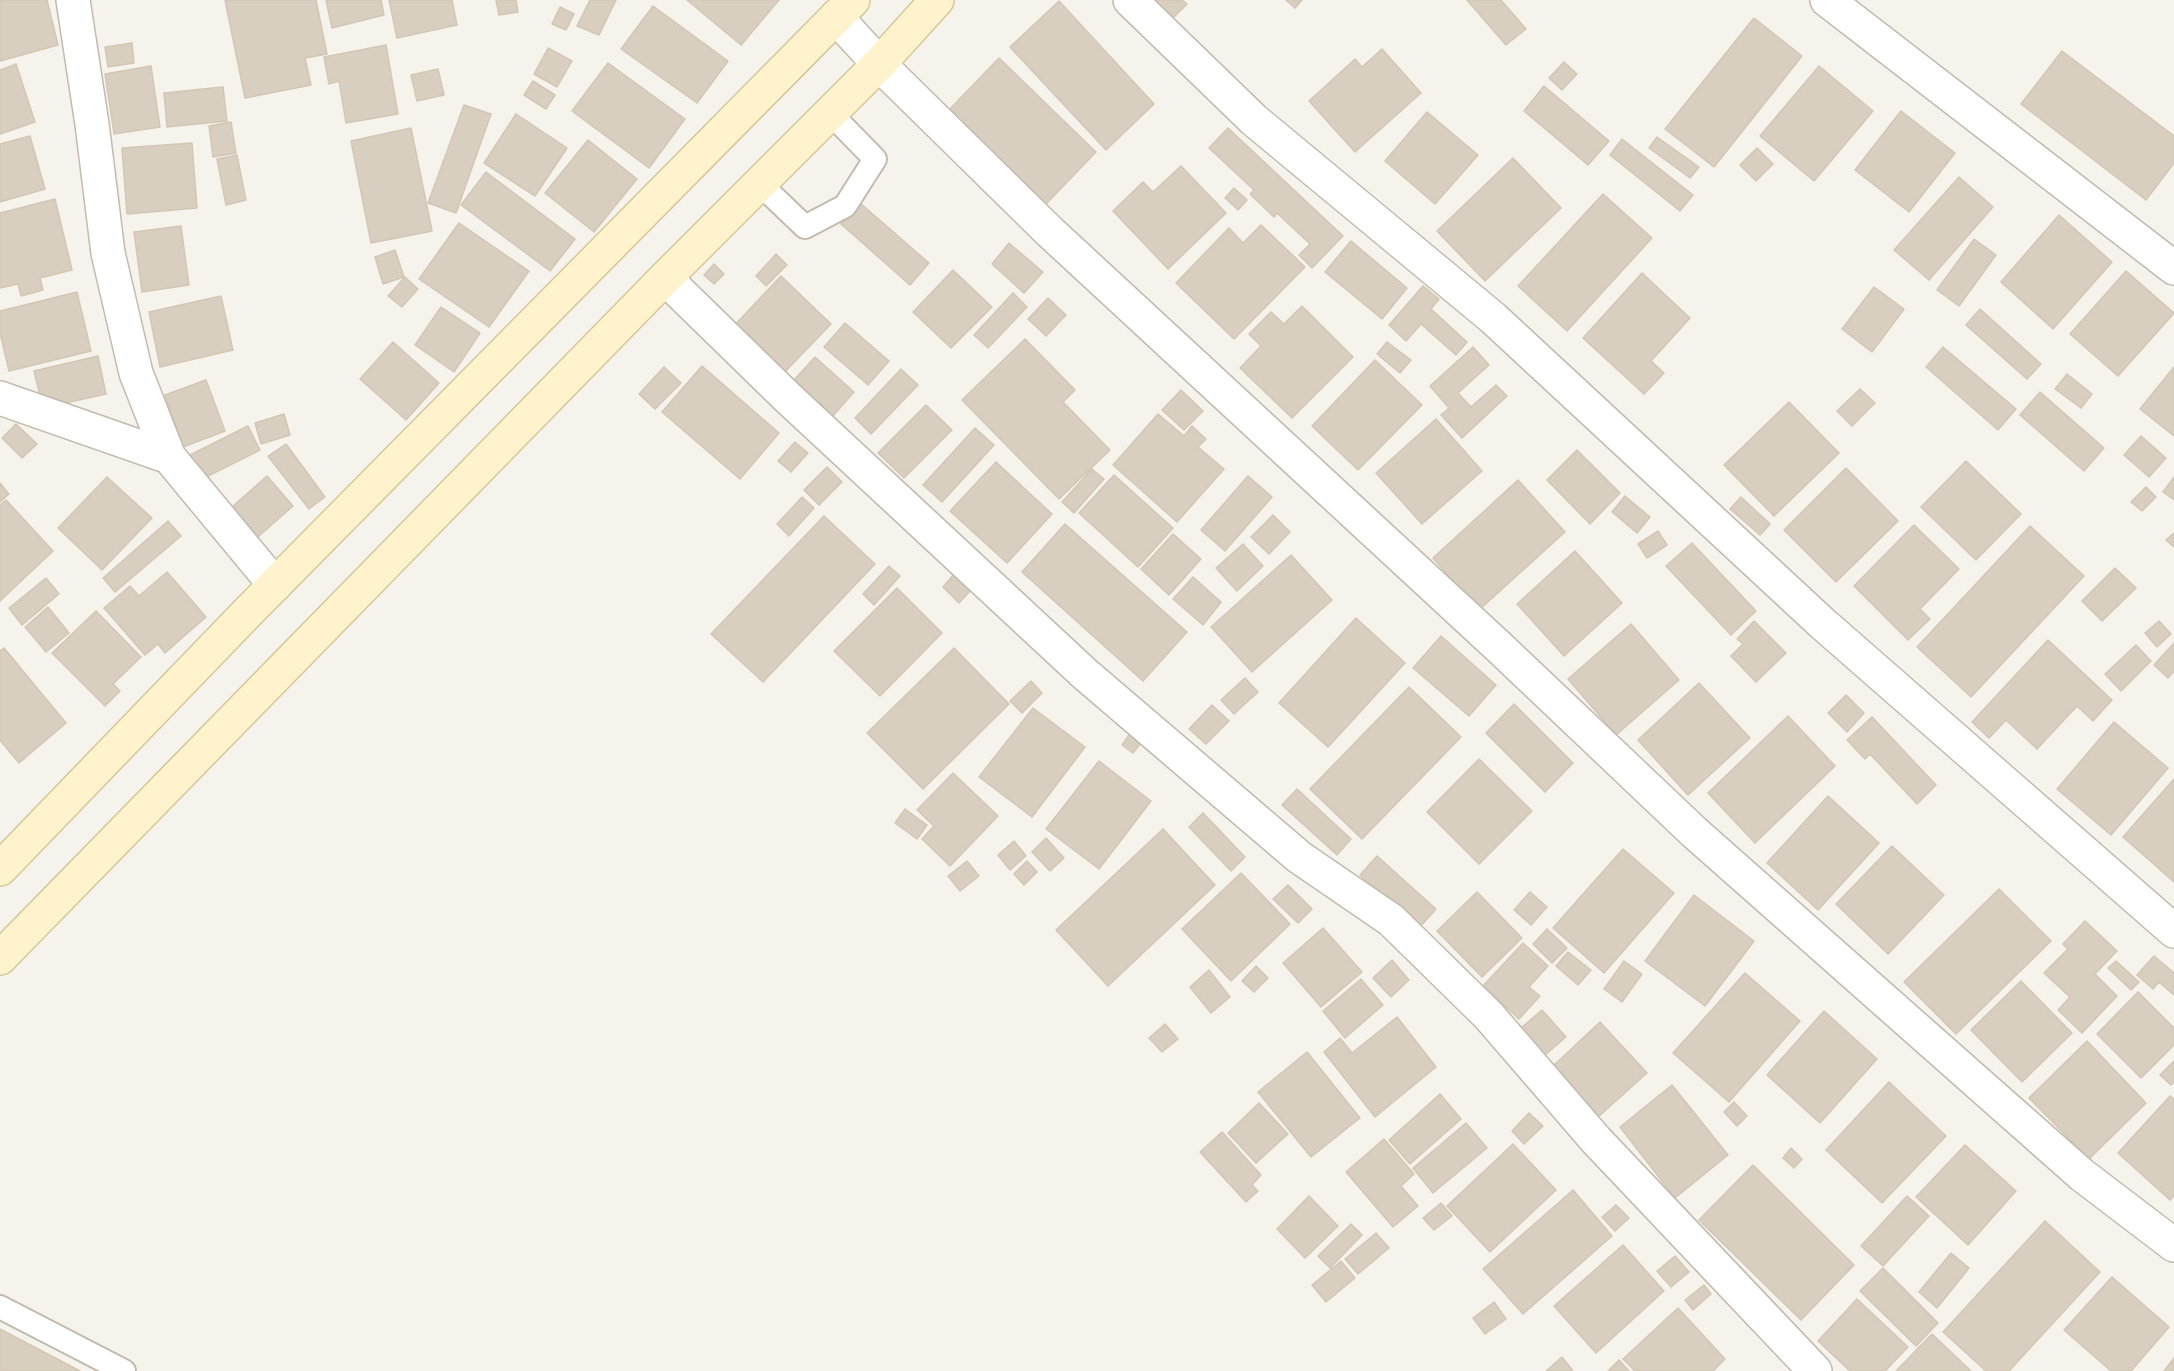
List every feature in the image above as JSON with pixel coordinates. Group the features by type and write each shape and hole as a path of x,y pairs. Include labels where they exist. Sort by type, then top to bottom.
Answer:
{"main road":[{"path":"0,958 665,278 879,64 937,0"},
{"path":"0,869 275,585 845,9"}],"street":[{"path":"73,0 93,124 108,253 136,374 170,457 275,585"},
{"path":"1130,0 1254,120 1493,318 1821,623 2174,931"},
{"path":"1827,0 2174,268"},
{"path":"845,9 879,64 1049,231 1499,647 1694,832 2082,1175 2174,1245"},
{"path":"665,278 796,405 1085,674 1299,858 1391,920 1489,1016 1596,1140 1815,1371"},
{"path":"0,398 170,457"}],"lane":[{"path":"759,183 805,227 845,206 875,159 830,113"},
{"path":"0,1307 124,1371"}],"building":[{"path":"0,0 47,0 58,45 0,61"},
{"path":"225,0 316,0 327,54 305,58 311,85 245,98"},
{"path":"326,0 381,0 384,15 332,28"},
{"path":"389,0 452,0 457,25 397,38"},
{"path":"496,0 516,0 518,12 499,15"},
{"path":"590,0 616,0 599,35 577,26"},
{"path":"687,0 779,0 741,45"},
{"path":"1144,0 1182,0 1187,4 1168,23"},
{"path":"1286,0 1302,0 1295,8"},
{"path":"1467,0 1501,0 1526,29 1506,45"},
{"path":"1059,1 1154,104 1106,150 1010,47"},
{"path":"653,6 728,61 697,103 621,49"},
{"path":"560,7 574,14 566,30 552,24"},
{"path":"1754,18 1802,56 1714,167 1665,129"},
{"path":"132,43 134,63 108,67 105,47"},
{"path":"386,45 398,114 346,123 339,81 329,84 324,57"},
{"path":"548,48 572,61 557,87 534,74"},
{"path":"1382,49 1421,93 1355,152 1309,101 1355,59 1362,67"},
{"path":"2062,51 2174,136 2174,163 2146,200 2021,104"},
{"path":"999,58 1096,152 1046,204 949,110"},
{"path":"1564,62 1577,74 1562,90 1549,78"},
{"path":"608,63 685,119 649,168 572,111"},
{"path":"16,64 35,122 0,134 0,70"},
{"path":"151,66 160,127 114,134 105,74"},
{"path":"1819,66 1873,111 1814,181 1760,136"},
{"path":"438,69 444,95 417,101 411,75"},
{"path":"533,81 555,95 546,109 524,95"},
{"path":"1544,86 1609,141 1588,165 1524,111"},
{"path":"223,87 227,121 167,127 164,93"},
{"path":"464,105 491,114 456,213 428,203"},
{"path":"1901,111 1955,153 1909,212 1855,170"},
{"path":"1427,112 1478,155 1435,204 1385,161"},
{"path":"516,114 567,148 535,196 484,163"},
{"path":"231,122 236,153 213,157 209,126"},
{"path":"411,128 432,231 371,243 351,141"},
{"path":"1228,128 1343,236 1312,268 1299,255 1310,244 1277,213 1274,217 1250,194 1254,190 1209,148"},
{"path":"30,136 45,189 0,202 0,144"},
{"path":"1657,137 1699,167 1690,178 1649,148"},
{"path":"1622,139 1693,195 1680,211 1610,155"},
{"path":"588,140 637,179 594,232 545,193"},
{"path":"192,143 197,208 127,214 122,148"},
{"path":"1757,148 1773,164 1756,181 1740,165"},
{"path":"237,155 246,200 226,205 217,159"},
{"path":"1513,158 1561,208 1485,281 1437,231"},
{"path":"1181,166 1226,213 1168,269 1113,211 1143,182 1153,192"},
{"path":"486,172 575,239 550,271 461,205"},
{"path":"1959,177 1993,207 1929,280 1894,250"},
{"path":"1234,188 1247,200 1238,210 1225,198"},
{"path":"1603,194 1652,238 1567,331 1518,286"},
{"path":"55,199 72,270 40,278 43,290 21,296 18,284 0,288 0,213"},
{"path":"860,203 929,263 910,285 841,224"},
{"path":"2059,215 2112,262 2053,329 2001,282"},
{"path":"459,223 529,271 489,327 419,279"},
{"path":"1261,225 1305,267 1234,339 1176,283 1229,228 1243,243"},
{"path":"181,226 189,285 142,292 134,232"},
{"path":"1974,239 1996,255 1959,306 1937,290"},
{"path":"1351,241 1407,288 1382,319 1325,272"},
{"path":"1009,243 1043,272 1024,293 992,264"},
{"path":"395,250 404,277 383,284 375,257"},
{"path":"776,254 787,265 766,286 756,276"},
{"path":"714,264 724,274 714,284 704,275"},
{"path":"953,270 992,307 951,348 913,312"},
{"path":"2126,271 2174,313 2118,376 2070,334"},
{"path":"1642,273 1690,318 1651,361 1664,373 1644,394 1583,338"},
{"path":"781,276 831,324 779,378 730,330"},
{"path":"405,277 418,289 402,307 388,296"},
{"path":"1423,286 1439,299 1431,309 1467,342 1456,355 1421,324 1406,341 1389,325"},
{"path":"1874,287 1904,309 1872,352 1842,329"},
{"path":"77,292 91,351 9,371 0,333 0,311"},
{"path":"1013,293 1027,307 988,348 974,335"},
{"path":"221,296 233,350 160,367 149,312"},
{"path":"1048,298 1066,315 1046,336 1028,319"},
{"path":"1302,306 1353,357 1292,418 1240,368 1261,346 1249,334 1271,312 1284,324"},
{"path":"441,307 480,333 454,372 415,345"},
{"path":"1980,309 2041,364 2027,379 1966,325"},
{"path":"845,323 889,361 868,385 824,347"},
{"path":"1025,339 1075,390 1063,402 1110,450 1059,499 962,400"},
{"path":"393,342 439,383 406,420 360,379"},
{"path":"1387,342 1411,360 1400,373 1377,354"},
{"path":"1473,347 1489,365 1458,393 1471,407 1496,385 1507,396 1462,438 1441,415 1449,408 1430,386"},
{"path":"1943,347 2016,409 1998,430 1926,367"},
{"path":"98,356 106,394 43,408 34,371"},
{"path":"815,357 854,392 833,416 794,380"},
{"path":"1375,360 1422,405 1358,470 1312,426"},
{"path":"702,366 779,433 740,479 662,412"},
{"path":"664,367 681,383 655,409 639,394"},
{"path":"2174,367 2174,436 2140,409"},
{"path":"901,369 918,385 871,434 855,418"},
{"path":"2067,374 2092,394 2081,408 2055,389"},
{"path":"206,380 225,431 183,447 165,395"},
{"path":"1860,389 1875,403 1852,426 1837,411"},
{"path":"1181,390 1203,411 1184,430 1162,410"},
{"path":"2040,392 2104,448 2084,471 2020,415"},
{"path":"1789,402 1839,453 1774,516 1724,465"},
{"path":"926,405 952,430 904,478 878,453"},
{"path":"284,414 290,435 261,444 255,423"},
{"path":"1158,414 1184,436 1192,426 1206,439 1198,447 1224,469 1177,522 1113,465"},
{"path":"1436,419 1482,471 1422,524 1376,473"},
{"path":"16,424 37,444 22,458 2,438"},
{"path":"248,426 260,450 198,481 186,457"},
{"path":"975,428 994,445 942,502 923,485"},
{"path":"2141,436 2166,458 2149,477 2124,455"},
{"path":"795,442 808,453 791,472 778,461"},
{"path":"286,444 325,497 309,509 268,456"},
{"path":"1577,450 1620,493 1590,524 1547,480"},
{"path":"1966,461 2021,514 1976,560 1921,507"},
{"path":"996,462 1052,514 1007,563 950,511"},
{"path":"827,467 842,482 819,505 804,490"},
{"path":"1846,468 1898,521 1836,582 1784,530"},
{"path":"1092,469 1104,479 1074,513 1062,502"},
{"path":"1114,475 1173,528 1138,567 1079,513"},
{"path":"267,476 293,506 251,543 225,513"},
{"path":"1248,476 1272,497 1225,551 1201,530"},
{"path":"107,477 152,518 102,570 58,528"},
{"path":"2174,477 2174,500 2163,492"},
{"path":"1518,480 1565,532 1479,610 1433,558"},
{"path":"0,483 9,494 0,502"},
{"path":"2146,487 2156,497 2142,511 2131,502"},
{"path":"1625,496 1650,517 1637,533 1612,512"},
{"path":"802,497 814,508 789,536 777,524"},
{"path":"1741,497 1770,524 1760,535 1730,509"},
{"path":"6,500 53,551 0,601 0,505"},
{"path":"1273,515 1290,532 1269,554 1251,537"},
{"path":"824,516 875,564 763,682 711,634"},
{"path":"168,521 181,536 115,592 103,578"},
{"path":"1065,524 1187,632 1143,681 1022,572"},
{"path":"1914,525 1959,569 1920,609 1930,619 1908,640 1854,586"},
{"path":"2030,526 2084,576 1971,697 1917,647"},
{"path":"1658,531 1667,545 1647,558 1638,544"},
{"path":"2174,533 2174,547 2166,540"},
{"path":"1173,534 1201,559 1169,595 1141,569"},
{"path":"1692,543 1756,611 1731,635 1666,566"},
{"path":"1243,544 1263,566 1237,591 1216,568"},
{"path":"1575,551 1622,603 1564,656 1517,604"},
{"path":"1291,555 1332,600 1252,672 1211,627"},
{"path":"889,566 900,576 874,605 863,594"},
{"path":"2115,568 2136,588 2102,621 2082,601"},
{"path":"167,572 206,617 165,653 158,644 145,655 104,608 130,586 139,596"},
{"path":"955,573 972,589 959,603 943,587"},
{"path":"1193,577 1221,602 1203,625 1173,599"},
{"path":"46,578 59,594 22,625 9,608"},
{"path":"897,588 942,633 880,696 834,651"},
{"path":"48,607 69,633 46,652 25,627"},
{"path":"96,611 141,657 113,684 120,691 105,706 52,653"},
{"path":"1356,618 1405,663 1328,747 1279,703"},
{"path":"1754,621 1786,653 1756,682 1731,656 1743,644 1737,639"},
{"path":"2159,621 2171,634 2157,647 2145,633"},
{"path":"1631,624 1679,680 1616,735 1568,679"},
{"path":"1441,636 1496,685 1469,716 1413,668"},
{"path":"2048,640 2112,700 2093,721 2077,706 2037,749 2006,720 1989,738 1972,722"},
{"path":"2174,643 2174,671 2168,678 2154,665"},
{"path":"2136,645 2151,661 2121,691 2105,674"},
{"path":"4,648 66,723 19,763 0,740 0,651"},
{"path":"954,648 1009,704 923,789 867,733"},
{"path":"1245,678 1258,692 1234,714 1221,700"},
{"path":"1031,681 1042,693 1022,713 1010,701"},
{"path":"1699,683 1750,738 1688,795 1638,740"},
{"path":"1409,687 1461,737 1362,839 1310,789"},
{"path":"1846,695 1864,713 1847,732 1828,713"},
{"path":"1514,704 1573,763 1545,792 1486,733"},
{"path":"1212,705 1229,721 1206,744 1189,729"},
{"path":"1033,708 1085,747 1032,817 979,777"},
{"path":"1788,716 1835,766 1755,843 1708,793"},
{"path":"1872,717 1936,785 1917,804 1870,754 1865,759 1847,740"},
{"path":"2114,722 2168,768 2111,835 2057,789"},
{"path":"1131,732 1143,740 1133,753 1122,745"},
{"path":"1479,759 1532,811 1479,864 1427,812"},
{"path":"1099,761 1151,801 1099,869 1046,829"},
{"path":"953,773 998,816 950,866 922,839 934,826 917,810"},
{"path":"2174,779 2174,882 2123,837"},
{"path":"1297,789 1351,839 1337,855 1282,805"},
{"path":"1828,796 1879,843 1818,910 1767,863"},
{"path":"905,809 927,825 917,839 895,823"},
{"path":"1203,813 1245,857 1231,871 1189,827"},
{"path":"1163,829 1215,885 1108,986 1056,930"},
{"path":"1046,838 1064,858 1050,871 1032,852"},
{"path":"1014,841 1026,856 1010,870 998,855"},
{"path":"1892,846 1944,895 1888,954 1836,904"},
{"path":"1623,849 1674,893 1604,973 1553,928"},
{"path":"1377,856 1436,909 1419,928 1360,875"},
{"path":"967,861 979,876 960,891 948,876"},
{"path":"1027,861 1037,872 1024,885 1014,874"},
{"path":"1241,873 1290,924 1231,981 1182,929"},
{"path":"1288,885 1312,909 1298,923 1273,899"},
{"path":"1999,889 2051,941 1956,1034 1904,982"},
{"path":"1477,892 1522,938 1482,977 1437,931"},
{"path":"1530,892 1547,907 1531,925 1514,910"},
{"path":"1694,895 1754,941 1705,1006 1645,961"},
{"path":"2085,921 2117,951 2095,974 2117,996 2082,1033 2058,1010 2070,997 2044,973 2068,949 2063,944"},
{"path":"1323,928 1362,972 1321,1007 1283,963"},
{"path":"1547,929 1567,948 1552,963 1533,944"},
{"path":"1523,943 1548,966 1529,987 1540,996 1519,1019 1483,986"},
{"path":"1568,952 1591,970 1578,985 1556,966"},
{"path":"2154,956 2174,973 2174,995 2159,982 2153,989 2137,975"},
{"path":"1392,960 1409,980 1391,997 1373,978"},
{"path":"1624,961 1642,974 1622,1002 1604,989"},
{"path":"2116,961 2139,982 2131,990 2108,968"},
{"path":"1256,966 1268,978 1254,992 1242,981"},
{"path":"1209,970 1230,997 1211,1013 1190,987"},
{"path":"1745,973 1800,1021 1729,1102 1673,1053"},
{"path":"1361,979 1383,1005 1345,1038 1323,1011"},
{"path":"2021,981 2072,1033 2022,1082 1971,1030"},
{"path":"2138,992 2174,1028 2174,1045 2141,1078 2097,1034"},
{"path":"1542,1010 1566,1037 1537,1062 1514,1034"},
{"path":"1824,1011 1877,1059 1820,1123 1767,1075"},
{"path":"1397,1017 1436,1067 1375,1117 1324,1052 1340,1038 1352,1053"},
{"path":"1600,1022 1647,1073 1598,1117 1552,1067"},
{"path":"1165,1024 1178,1039 1162,1052 1149,1038"},
{"path":"2087,1041 2146,1103 2089,1159 2029,1098"},
{"path":"1307,1052 1360,1118 1311,1157 1258,1092"},
{"path":"2174,1061 2174,1082 2171,1085 2160,1075"},
{"path":"1889,1082 1946,1136 1882,1203 1826,1150"},
{"path":"1672,1085 1728,1155 1675,1198 1620,1127"},
{"path":"1440,1094 1461,1119 1410,1164 1389,1140"},
{"path":"2170,1096 2174,1099 2174,1196 2170,1200 2118,1153"},
{"path":"1734,1102 1747,1116 1737,1126 1724,1112"},
{"path":"1259,1103 1288,1134 1256,1163 1228,1133"},
{"path":"1529,1113 1543,1126 1524,1144 1512,1131"},
{"path":"1466,1123 1487,1148 1433,1193 1413,1168"},
{"path":"1222,1132 1261,1175 1252,1185 1258,1191 1246,1202 1200,1152"},
{"path":"1384,1139 1414,1174 1401,1186 1418,1206 1393,1227 1346,1172"},
{"path":"1513,1144 1556,1190 1490,1252 1447,1206"},
{"path":"1965,1145 2016,1191 1968,1245 1916,1197"},
{"path":"1791,1148 1802,1159 1794,1168 1783,1158"},
{"path":"1753,1165 1854,1265 1801,1320 1699,1220"},
{"path":"1573,1190 1612,1236 1523,1314 1483,1269"},
{"path":"1309,1196 1338,1226 1305,1258 1277,1229"},
{"path":"1907,1196 1929,1216 1883,1266 1861,1246"},
{"path":"1441,1203 1452,1216 1434,1230 1423,1218"},
{"path":"1616,1205 1629,1218 1615,1231 1602,1217"},
{"path":"2045,1221 2100,1272 2009,1371 1986,1371 1943,1332"},
{"path":"1351,1224 1362,1235 1330,1268 1318,1256"},
{"path":"1376,1233 1389,1248 1358,1274 1345,1259"},
{"path":"1623,1245 1664,1291 1596,1353 1554,1306"},
{"path":"1951,1253 1969,1268 1937,1308 1919,1292"},
{"path":"1675,1256 1689,1272 1671,1287 1657,1271"},
{"path":"1341,1261 1355,1278 1326,1302 1312,1285"},
{"path":"1883,1268 1938,1323 1916,1346 1860,1291"},
{"path":"2112,1277 2169,1327 2131,1371 2111,1371 2064,1330"},
{"path":"1704,1285 1711,1294 1693,1310 1685,1300"},
{"path":"1857,1299 1908,1347 1885,1371 1850,1371 1818,1341"},
{"path":"1494,1302 1506,1319 1485,1334 1473,1318"},
{"path":"1678,1308 1725,1359 1713,1371 1635,1371 1623,1359"},
{"path":"0,1329 80,1371 0,1371"},
{"path":"1932,1334 1971,1371 1896,1371"},
{"path":"1562,1357 1573,1371 1546,1371"},
{"path":"2174,1358 2174,1371 2164,1371"},
{"path":"1619,1360 1629,1371 1608,1371"}]}
